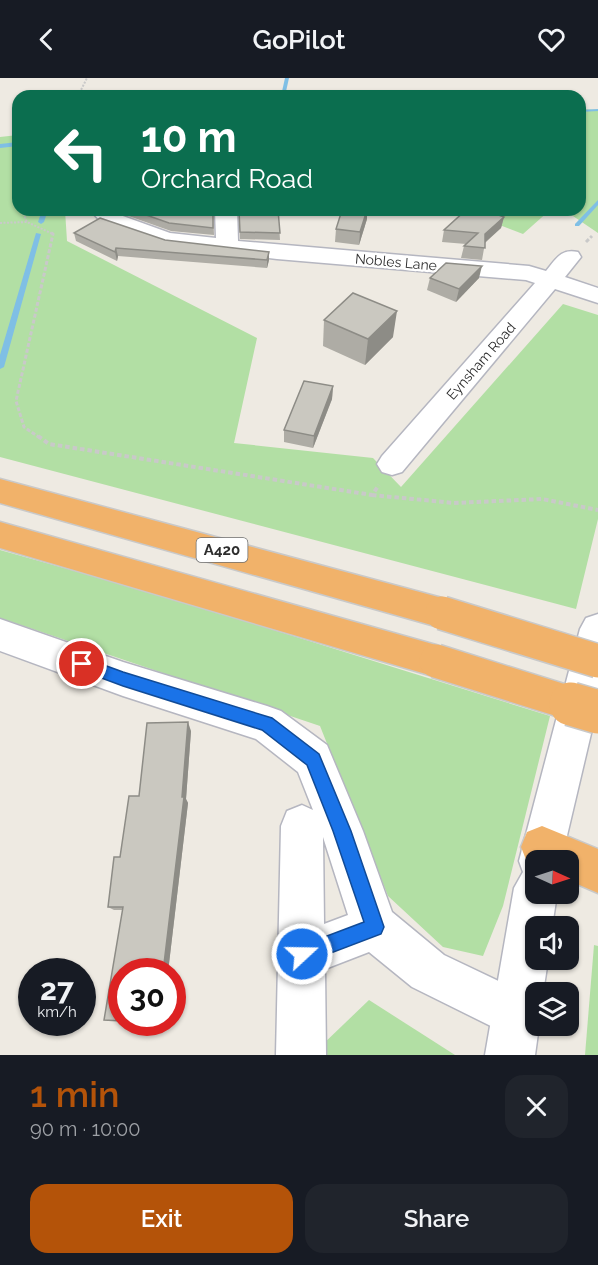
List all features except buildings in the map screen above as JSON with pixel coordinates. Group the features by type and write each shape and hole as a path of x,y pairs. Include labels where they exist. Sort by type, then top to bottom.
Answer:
{"highway":[{"name":"A420","path":"0,491 442,613 598,661"},
{"path":"0,535 436,661 598,712"},
{"path":"579,869 598,871"}],"street":[{"name":"Nobles Lane","path":"108,216 144,233 167,239 277,252 529,273 598,296"},
{"path":"226,216 227,247"},
{"name":"Eynsham Road","path":"392,464 570,257"},
{"path":"543,850 598,629"},
{"path":"0,635 123,679 267,724 313,759 342,831 375,927 428,971 512,1034 533,904"},
{"path":"301,1055 302,826"},
{"path":"302,954 375,927"}],"path":[{"path":"24,216 27,222"},
{"path":"0,223 27,222 53,234 16,400 24,427 49,444 372,495 454,502 542,499 598,510"},
{"path":"372,495 392,464"}],"green space":[{"path":"586,109 598,110 598,233 573,216 586,216"},
{"path":"12,136 12,216 65,216 67,241 257,338 234,443 373,458 401,487 563,304 598,315 598,519 576,609 0,457 0,137"},
{"path":"476,216 543,216 523,234"},
{"path":"0,550 171,598 550,716 503,906 483,956 443,947 388,896 320,726 0,618"},
{"path":"594,945 598,946 598,1055 585,1055"},
{"path":"369,1000 455,1055 319,1055 319,1048"}],"waterway":[{"path":"284,90 287,78"},
{"path":"586,111 598,110"},
{"path":"0,146 12,145"},
{"path":"586,215 598,202"},
{"path":"41,222 43,216"},
{"path":"577,225 585,216"},
{"path":"0,367 38,234"}],"route":[{"path":"82,664 267,724 313,759 342,831 375,927 302,954"}]}
